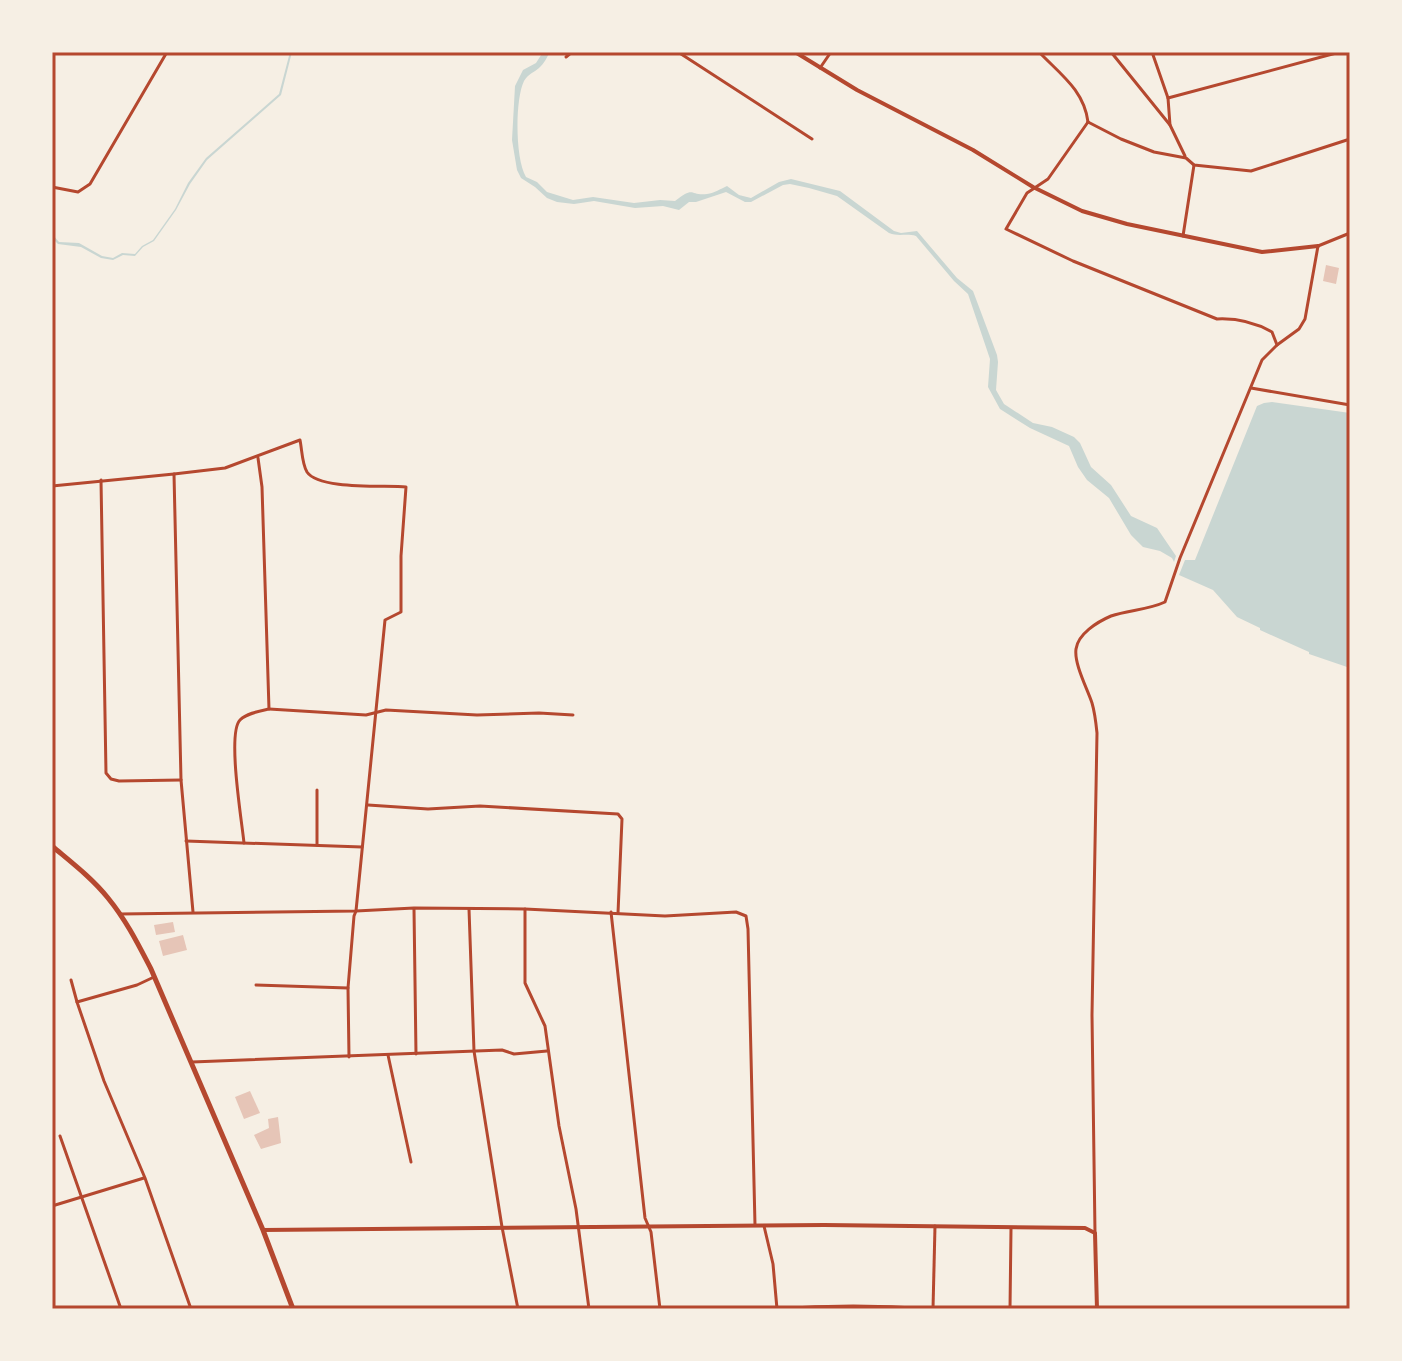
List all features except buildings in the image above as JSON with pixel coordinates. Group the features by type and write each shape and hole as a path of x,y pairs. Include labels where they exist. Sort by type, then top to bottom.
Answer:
{"main road":[{"path":"52,846 107,896 131,931 155,976 263,1230 293,1309"}],"street":[{"path":"52,187 78,192 90,184 167,52"},
{"path":"566,57 572,52"},
{"path":"678,52 812,139"},
{"path":"795,52 857,90 1082,211 1127,224 1262,252 1318,246 1350,233"},
{"path":"820,68 831,52"},
{"path":"1039,52 1080,95 1088,122 1048,179 1027,193 1006,229 1073,261 1217,319 1233,318 1262,326 1272,332 1277,345"},
{"path":"1111,52 1170,125 1186,158 1194,165 1251,171 1350,139"},
{"path":"1152,52 1168,98 1170,125"},
{"path":"1168,98 1340,52"},
{"path":"1088,122 1154,152 1186,158"},
{"path":"1183,236 1194,165"},
{"path":"1097,1309 1092,1015 1097,733 1075,651 1086,632 1096,624 1124,612 1165,602 1180,558 1262,360 1299,329 1305,319 1318,246"},
{"path":"1251,387 1350,405"},
{"path":"52,486 225,468 300,440 306,470 313,477 336,485 406,487 401,612 385,620 354,916 348,988 349,1057"},
{"path":"258,457 262,487 269,709"},
{"path":"174,474 181,780 193,912"},
{"path":"101,480 106,773 111,779 119,781 181,780"},
{"path":"244,843 234,740 235,728 248,715 269,709 366,715 386,710 477,715 573,715"},
{"path":"317,790 317,845"},
{"path":"368,805 428,809 480,806 618,814 622,819 618,913"},
{"path":"186,841 362,847"},
{"path":"120,914 414,908 525,909 665,916 736,912 746,916 755,1227"},
{"path":"414,908 416,1054"},
{"path":"469,909 474,1051 518,1309"},
{"path":"525,909 525,983 545,1026 559,1126 576,1209 589,1309"},
{"path":"611,912 645,1218 651,1232 660,1309"},
{"path":"77,1002 137,985 155,976"},
{"path":"71,980 104,1081 145,1178 191,1309"},
{"path":"256,985 348,988"},
{"path":"192,1062 502,1050 514,1054 548,1051"},
{"path":"388,1055 411,1162"},
{"path":"60,1136 121,1309"},
{"path":"52,1206 145,1178"},
{"path":"764,1226 773,1264 777,1309 824,1305 932,1309 935,1226"},
{"path":"263,1230 935,1226 1085,1228 1095,1233"},
{"path":"1010,1309 1011,1229"}],"shaded area":[{"path":"290,52 281,95 207,160 154,241 135,256 123,255 113,260 101,258 81,247 58,244 52,238 52,234 59,242 79,243 102,256 113,258 122,253 135,254 142,246 153,240 206,158 279,94"},
{"path":"543,52 550,52 541,66 524,81 519,101 518,143 526,177 547,192 573,200 593,197 634,203 675,201 689,192 707,194 727,186 739,195 751,198 779,182 791,179 840,191 894,231 917,231 957,278 973,291 997,355 996,390 1004,404 1033,423 1074,437 1091,467 1111,485 1131,516 1157,528 1176,556 1174,562 1160,551 1143,547 1131,535 1109,498 1087,480 1069,446 1030,428 1000,409 988,387 990,359 968,294 916,236 889,233 837,196 790,184 751,202 726,192 689,202 679,210 663,206 635,208 594,201 574,204 557,202 521,178 512,140 515,86 523,70 536,63"},
{"path":"1272,402 1350,413 1350,668 1309,654 1260,630 1237,617 1213,590 1179,575 1185,560 1195,560 1257,406"}]}
